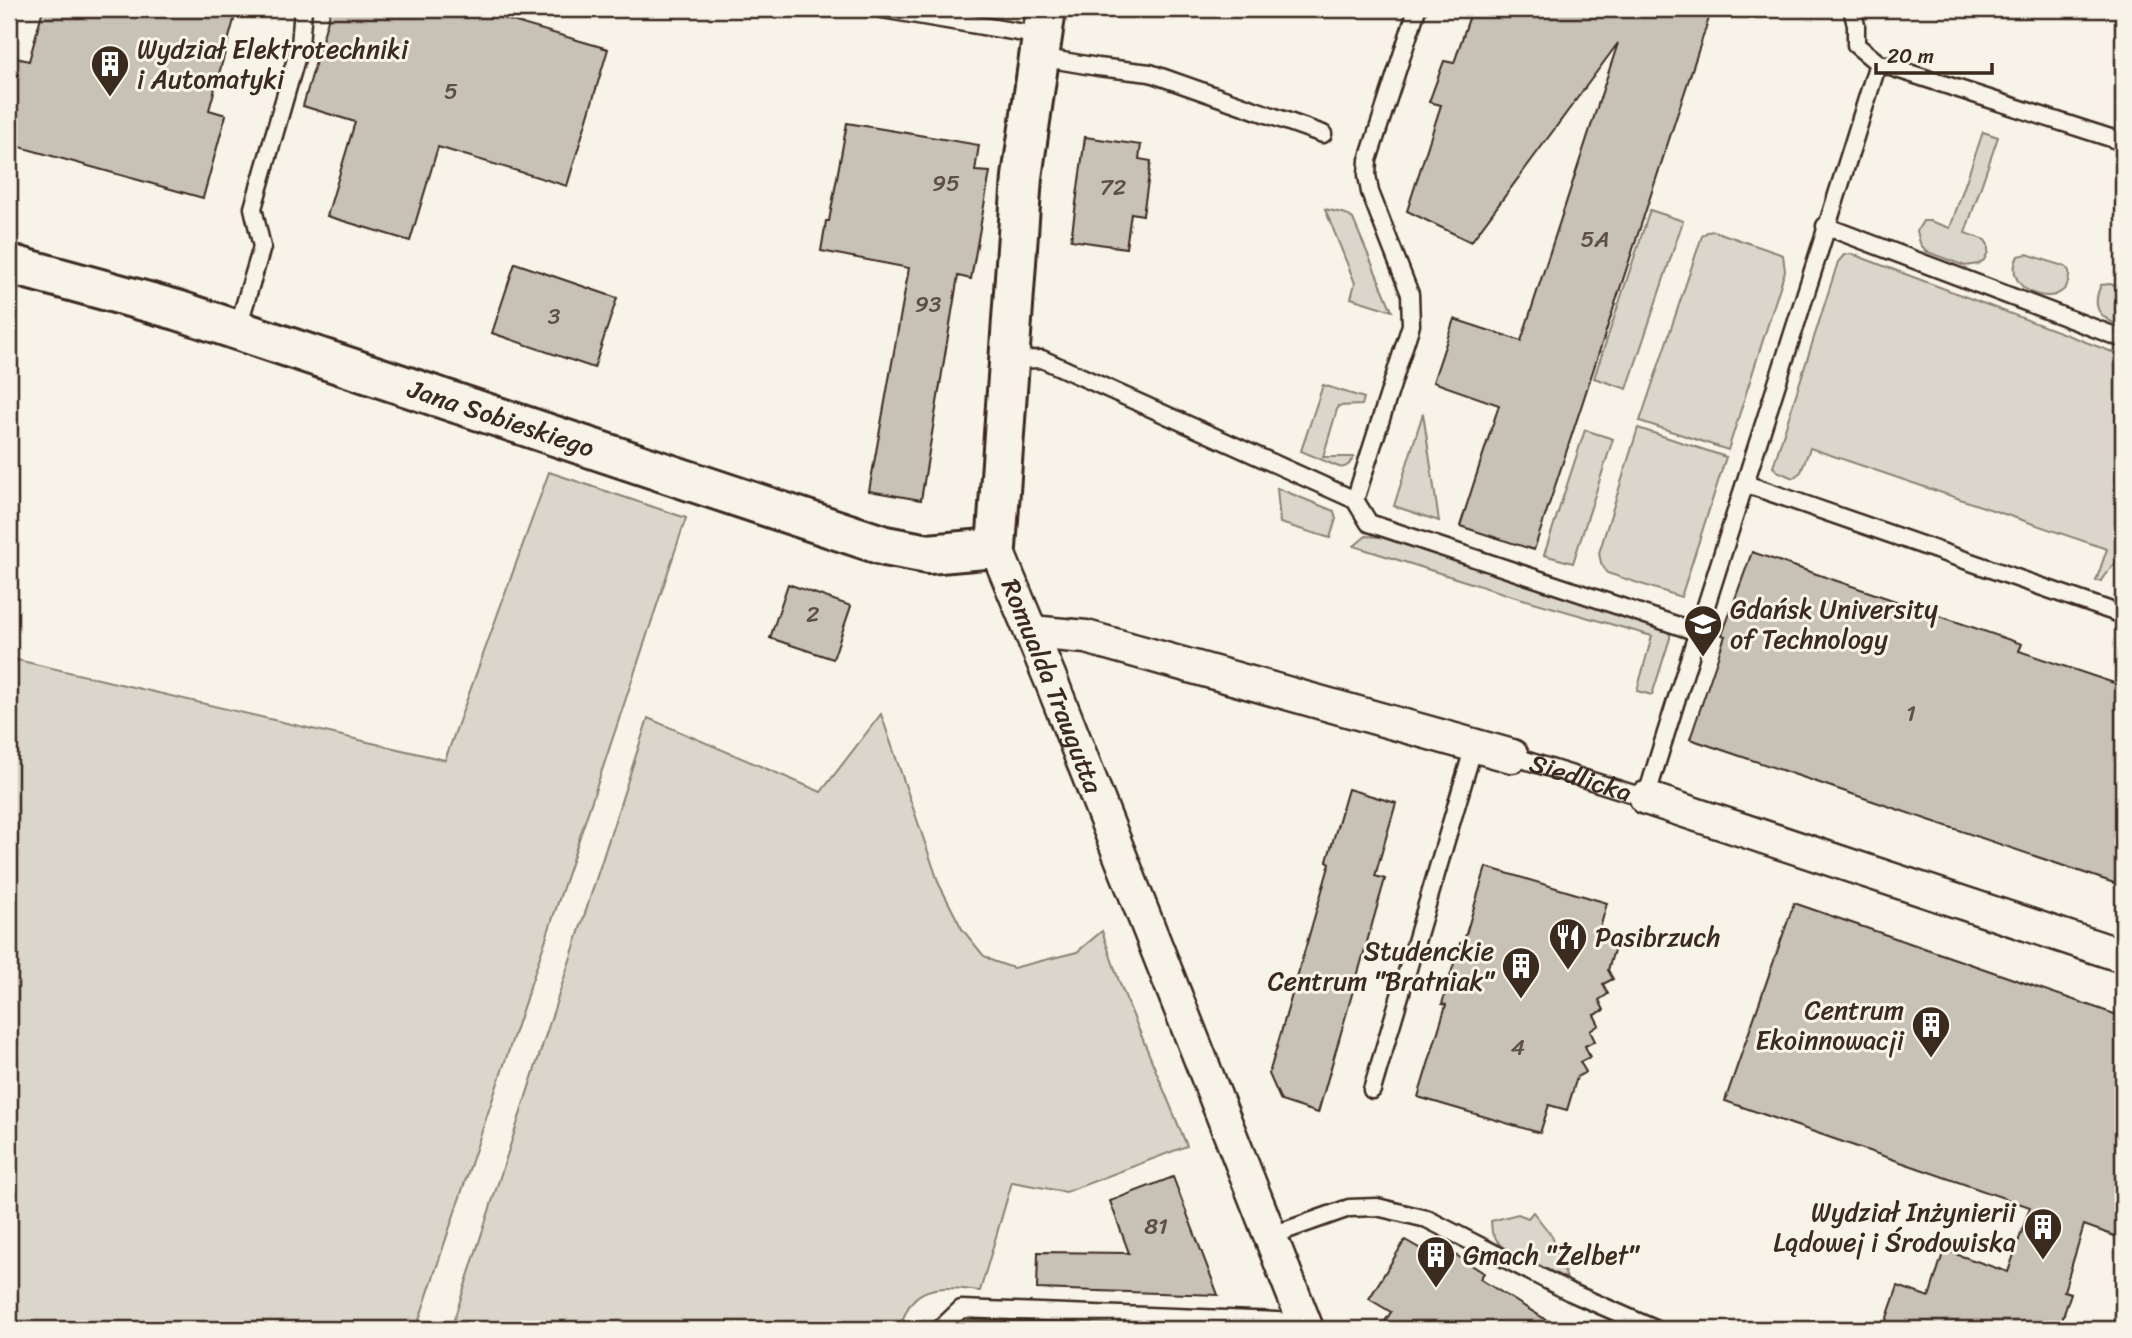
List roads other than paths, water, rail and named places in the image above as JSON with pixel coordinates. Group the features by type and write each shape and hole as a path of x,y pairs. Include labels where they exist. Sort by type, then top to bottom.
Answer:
{"main road":[{"name":"Romualda Traugutta","path":"996,548 1022,177 1042,34"},
{"name":"Jana Sobieskiego","path":"9,264 125,295 237,330 885,546 928,554 996,548"}],"street":[{"name":"Romualda Traugutta","path":"996,548 1306,1326"},
{"name":"Siedlicka","path":"1031,632 1086,637 1511,756"},
{"name":"Siedlicka","path":"1646,798 2123,956"}],"lane":[{"path":"237,330 262,247 253,208 300,45 303,9"},
{"path":"882,9 1042,34 1098,67 1150,73 1323,134"},
{"path":"1355,500 1411,324 1410,295 1370,192 1367,175 1368,160 1417,9"},
{"path":"1852,9 1856,25 1856,45 1878,62 2123,142"},
{"path":"1646,798 1878,62"},
{"path":"1825,226 2123,339"},
{"path":"1011,360 1042,359 1355,500 1369,523 1697,632"},
{"path":"1746,484 2123,614"},
{"path":"1372,1090 1475,746"},
{"name":"Siedlicka","path":"1511,756 1646,798"},
{"path":"1270,1236 1349,1208 1377,1207 1427,1219 1570,1292 1655,1329"},
{"path":"940,1329 961,1309 1306,1326"}],"place":[{"name":"Wydział Elektrotechniki i Automatyki","path":"110,98"},
{"name":"Gdańsk University of Technology","path":"1703,658"},
{"name":"Pasibrzuch","path":"1568,971"},
{"name":"Studenckie Centrum \"Bratniak\"","path":"1521,1000"},
{"name":"Centrum Ekoinnowacji","path":"1931,1059"},
{"name":"Wydział Inżynierii Lądowej i Środowiska","path":"2043,1261"},
{"name":"Gmach \"Żelbet\"","path":"1436,1289"}]}
